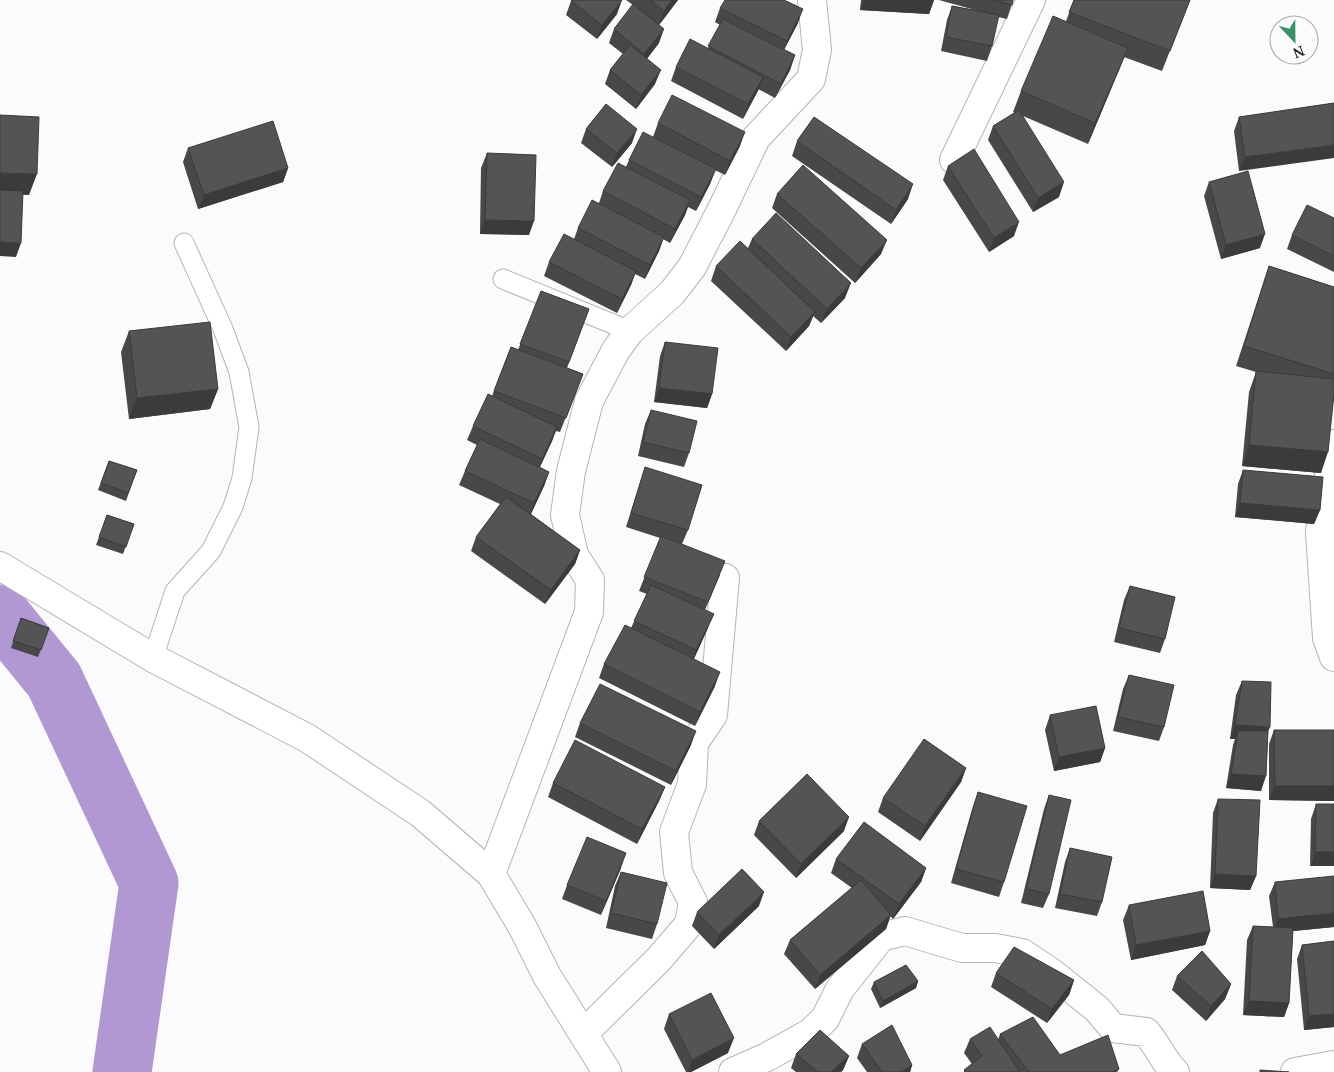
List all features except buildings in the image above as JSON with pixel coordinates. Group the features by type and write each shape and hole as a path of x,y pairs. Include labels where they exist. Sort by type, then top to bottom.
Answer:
{"street":[{"path":"491,874 590,612 590,580 574,555 565,516 571,471 589,401 616,350 630,331 672,293 692,267 756,138 810,79 817,50 812,0"},
{"path":"954,160 1031,0"},
{"path":"1334,444 1320,532 1327,638 1334,657"},
{"path":"0,566 153,658 307,738 420,813 491,874 523,928 547,976 607,1072"},
{"path":"584,1033 658,959 689,924 693,902 678,873 674,832 692,784 694,743 713,715 725,578"},
{"path":"733,1072 767,1057 810,1033 825,1020 840,989 880,937 905,931 962,948 995,948 1022,953 1052,973 1097,1009 1113,1028 1146,1032 1158,1046 1168,1066 1175,1072"},
{"path":"1295,1072 1334,1065"}],"lane":[{"path":"153,658 175,591 211,551 233,507 242,478 249,427 239,372 224,328 184,243"},
{"path":"503,279 630,331"}],"waterway":[{"path":"0,614 54,680 149,883 122,1072"}]}
